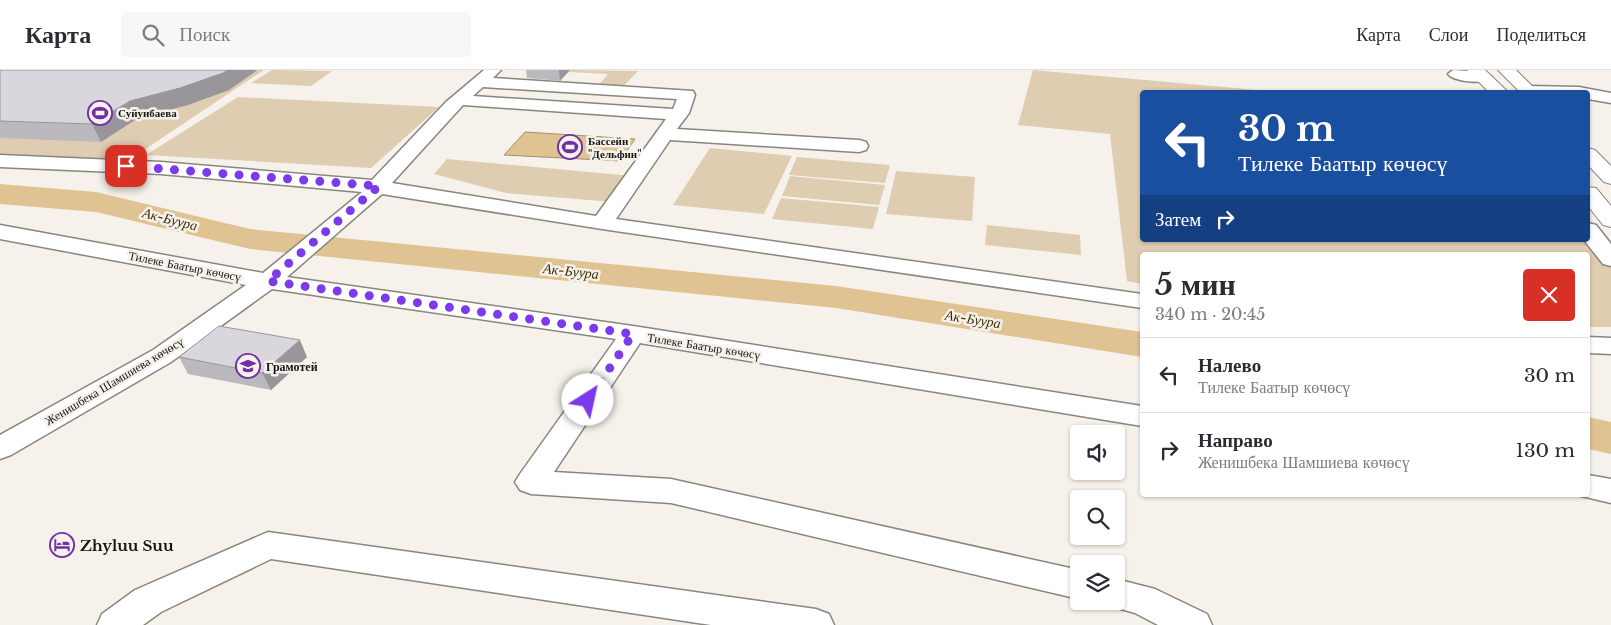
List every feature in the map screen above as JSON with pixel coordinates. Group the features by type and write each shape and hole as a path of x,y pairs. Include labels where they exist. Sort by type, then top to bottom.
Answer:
{"main road":[{"path":"1506,70 1526,90"},
{"path":"1480,74 1497,90"},
{"path":"1590,156 1611,178"},
{"path":"1590,195 1611,220"}],"street":[{"path":"1456,74 1480,74"},
{"path":"486,76 687,95 678,115 602,223"},
{"name":"Женишбека Шамшиева көчөсү","path":"0,448 162,356 268,281 371,193 460,100 486,76"},
{"path":"1590,94 1611,98"},
{"path":"460,100 678,115"},
{"path":"665,134 859,146"},
{"path":"0,161 162,168 371,193 602,223 1140,300"},
{"name":"Тилеке Баатыр көчөсү","path":"0,232 268,281 633,334 1140,416"},
{"path":"1590,233 1611,259"},
{"path":"633,334 531,482 671,492 1070,584"},
{"path":"1590,345 1611,346"},
{"path":"1590,487 1611,491"},
{"path":"115,625 148,601 268,545 816,625"},
{"path":"1125,596 1142,600 1194,625"}],"shaded area":[{"name":"Суйунбаева","path":"0,70 264,70 129,160 0,155"},
{"path":"272,70 332,71 311,86 251,83"},
{"path":"570,70 638,71 623,87 598,86 608,74 569,72"},
{"path":"1033,70 1258,90 1140,90 1140,242 1590,242 1590,220 1611,245 1611,327 1590,327 1590,252 1140,252 1140,284 1127,281 1110,134 1018,125"},
{"path":"238,97 439,107 371,168 146,155"},
{"name":"Бассейн \"Дельфин\"","path":"525,132 635,139 620,161 504,155"},
{"path":"710,148 792,156 764,214 673,205"},
{"path":"797,157 890,165 885,183 789,175"},
{"path":"447,159 632,176 613,202 506,193 434,174"},
{"path":"896,171 975,177 972,221 886,214"},
{"path":"790,176 885,185 879,205 782,196"},
{"path":"781,198 879,207 873,229 772,219"},
{"path":"987,225 1080,235 1081,255 985,245"}],"building":[{"path":"0,70 228,70 180,88 130,101 92,124 0,121"},
{"path":"219,326 300,340 262,373 179,357"}],"waterway":[{"name":"Ак-Буура","path":"0,194 96,202 250,239 836,297 1140,345"},
{"name":"Ак-Буура","path":"1590,433 1611,438"}],"place":[{"name":"Суйунбаева","path":"100,113"},
{"name":"Бассейн \"Дельфин\"","path":"570,147"},
{"name":"Грамотей","path":"248,366"},
{"name":"Zhyluu Suu","path":"62,545"}],"route":[{"path":"126,166 379,186 268,281 633,334 588,400"}]}
